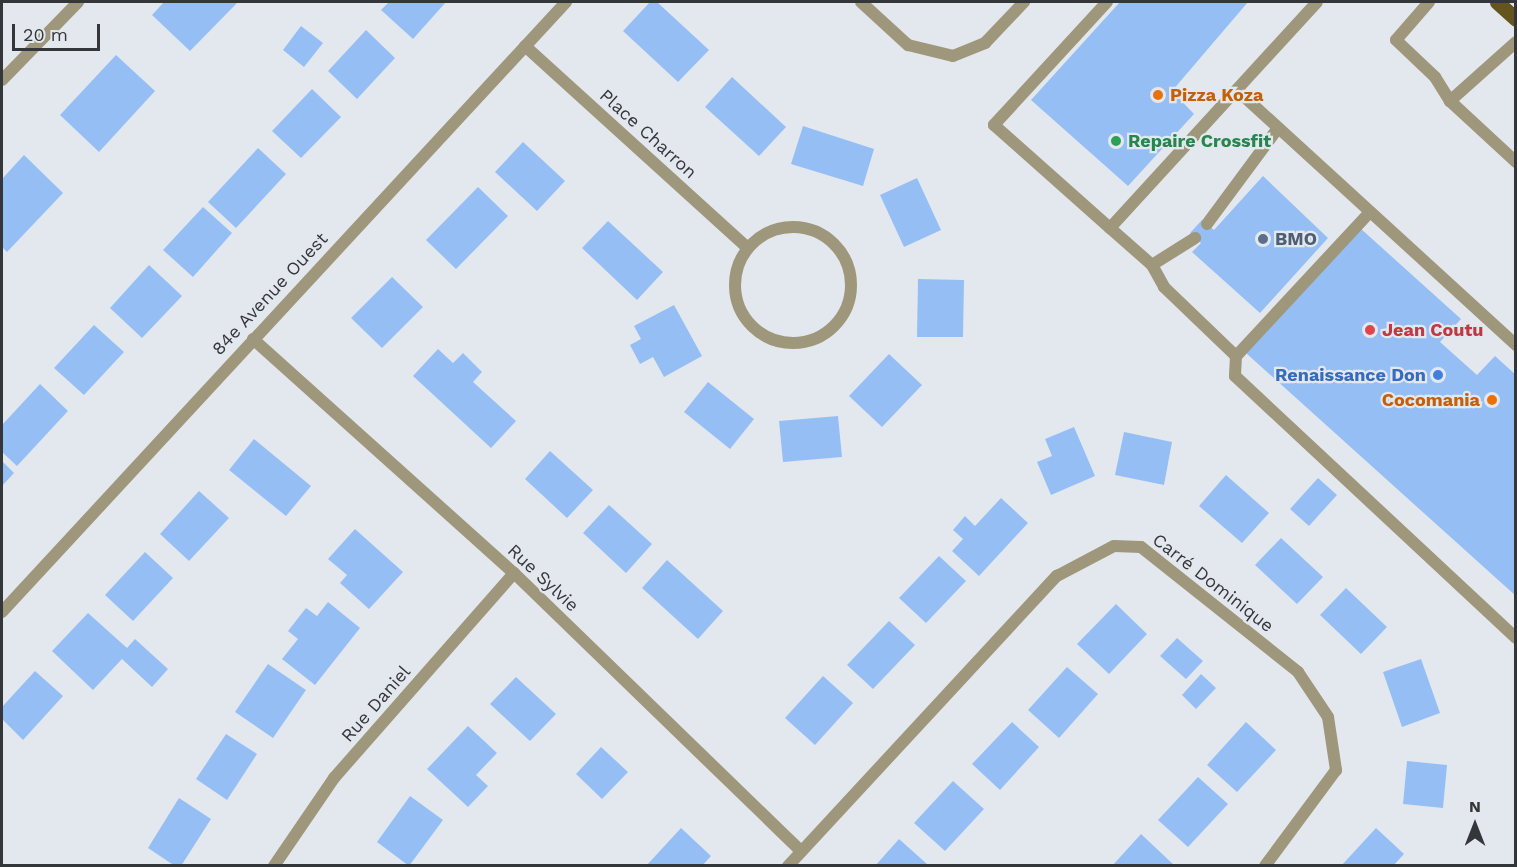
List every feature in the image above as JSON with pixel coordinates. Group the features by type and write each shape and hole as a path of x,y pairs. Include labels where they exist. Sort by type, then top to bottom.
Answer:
{"main road":[{"path":"1497,2 1515,19"}],"street":[{"path":"2,80 78,2"},
{"name":"84e Avenue Ouest","path":"2,612 566,2"},
{"path":"861,2 908,45 953,56 985,43 1024,2"},
{"path":"1107,2 994,125 1152,265 1164,287 1236,356"},
{"path":"1110,228 1238,91 1317,2"},
{"path":"1429,2 1396,40 1435,77 1450,102 1515,162"},
{"path":"1450,102 1515,42"},
{"name":"Place Charron","path":"525,46 748,248"},
{"path":"1238,91 1515,345"},
{"path":"1207,224 1278,128"},
{"path":"1370,212 1236,356 1235,376 1515,638"},
{"path":"786,226 817,231 834,243 846,259 852,286 844,316 812,341 786,344 753,329 741,312 734,285 738,265 748,248 767,232 786,226"},
{"path":"1152,265 1196,238"},
{"name":"Rue Sylvie","path":"253,339 514,573 801,851"},
{"name":"Carré Dominique","path":"788,866 1057,576 1114,546 1141,547 1298,672 1328,717 1336,770 1266,866"},
{"name":"Rue Daniel","path":"274,866 334,778 514,573"}],"building":[{"path":"164,2 238,2 190,51 152,15"},
{"path":"389,2 446,2 413,39 381,10"},
{"path":"650,2 657,2 709,50 678,82 623,31"},
{"path":"1120,2 1248,2 1172,91 1194,114 1128,186 1031,100"},
{"path":"301,26 323,43 304,67 283,50"},
{"path":"366,30 395,58 357,99 328,71"},
{"path":"116,55 155,91 99,152 60,115"},
{"path":"732,77 786,127 759,156 705,107"},
{"path":"312,89 341,117 301,158 272,131"},
{"path":"803,126 874,149 863,186 791,164"},
{"path":"523,142 565,181 537,211 495,172"},
{"path":"258,148 286,174 236,228 208,202"},
{"path":"24,155 63,193 7,252 2,247 2,179"},
{"path":"1263,176 1328,238 1260,313 1192,252 1201,243 1190,233 1202,220 1214,230"},
{"path":"917,178 941,230 904,247 880,195"},
{"path":"478,187 508,216 456,269 426,240"},
{"path":"203,207 232,233 193,277 163,250"},
{"path":"608,221 663,272 637,300 582,248"},
{"path":"1360,228 1461,319 1440,342 1477,375 1495,356 1516,375 1516,596 1246,353"},
{"path":"149,265 182,296 142,338 110,308"},
{"path":"392,277 423,307 382,348 351,318"},
{"path":"918,279 964,280 963,337 917,337"},
{"path":"674,305 702,356 664,377 653,357 640,364 630,345 641,339 634,326"},
{"path":"94,325 124,352 84,395 54,368"},
{"path":"438,349 453,363 463,353 482,372 473,382 516,421 491,448 413,376"},
{"path":"889,354 922,385 882,427 849,396"},
{"path":"708,382 754,419 730,449 684,412"},
{"path":"40,384 68,411 17,466 2,452 2,425"},
{"path":"838,416 842,457 783,462 779,421"},
{"path":"1074,427 1095,476 1051,495 1037,462 1052,456 1045,439"},
{"path":"1124,432 1172,442 1164,485 1115,475"},
{"path":"254,439 311,486 286,516 229,470"},
{"path":"550,451 593,490 567,518 525,479"},
{"path":"2,461 14,473 2,486"},
{"path":"1226,475 1269,513 1242,543 1199,506"},
{"path":"1318,478 1337,495 1309,526 1290,509"},
{"path":"199,491 229,518 189,561 160,534"},
{"path":"1001,498 1028,523 979,576 952,551 963,539 953,530 965,516 975,526"},
{"path":"609,505 652,544 626,573 583,533"},
{"path":"355,529 403,572 369,609 340,583 347,575 328,559"},
{"path":"1281,538 1323,577 1297,604 1255,565"},
{"path":"145,552 173,578 133,621 105,595"},
{"path":"939,556 966,581 926,623 899,598"},
{"path":"667,560 723,611 698,639 642,588"},
{"path":"1346,588 1387,627 1361,654 1320,615"},
{"path":"328,602 360,628 315,685 282,659 298,639 288,631 306,608 317,616"},
{"path":"1116,604 1147,634 1109,674 1077,644"},
{"path":"88,613 127,648 135,639 168,669 152,687 122,659 93,690 52,651"},
{"path":"889,621 915,645 873,689 847,665"},
{"path":"1177,638 1203,661 1186,679 1160,656"},
{"path":"1421,659 1440,713 1402,727 1383,672"},
{"path":"268,664 306,690 273,738 235,712"},
{"path":"1067,667 1098,694 1059,738 1028,710"},
{"path":"35,671 63,696 23,740 2,719 2,707"},
{"path":"1201,674 1216,688 1196,709 1182,695"},
{"path":"823,676 853,703 815,745 785,718"},
{"path":"516,677 556,714 530,741 490,704"},
{"path":"1012,722 1039,747 1000,790 972,764"},
{"path":"1246,722 1276,750 1237,792 1207,765"},
{"path":"468,726 497,753 476,775 488,786 468,807 427,769"},
{"path":"226,734 257,754 227,800 196,779"},
{"path":"601,747 628,772 602,799 576,774"},
{"path":"1407,761 1447,765 1443,808 1403,804"},
{"path":"1198,777 1228,804 1188,847 1158,820"},
{"path":"953,781 984,809 945,851 914,823"},
{"path":"410,796 443,820 409,866 377,842"},
{"path":"179,798 211,819 181,866 175,866 148,848"},
{"path":"681,828 711,856 702,866 646,866"},
{"path":"1376,828 1404,854 1393,866 1341,866"},
{"path":"1141,834 1175,866 1112,866"},
{"path":"899,839 927,864 925,866 875,866"}],"place":[{"name":"Pizza Koza","path":"1158,95"},
{"name":"Repaire Crossfit","path":"1116,141"},
{"name":"BMO","path":"1263,239"},
{"name":"Jean Coutu","path":"1370,330"},
{"name":"Renaissance Don","path":"1438,375"},
{"name":"Cocomania","path":"1492,400"}]}
